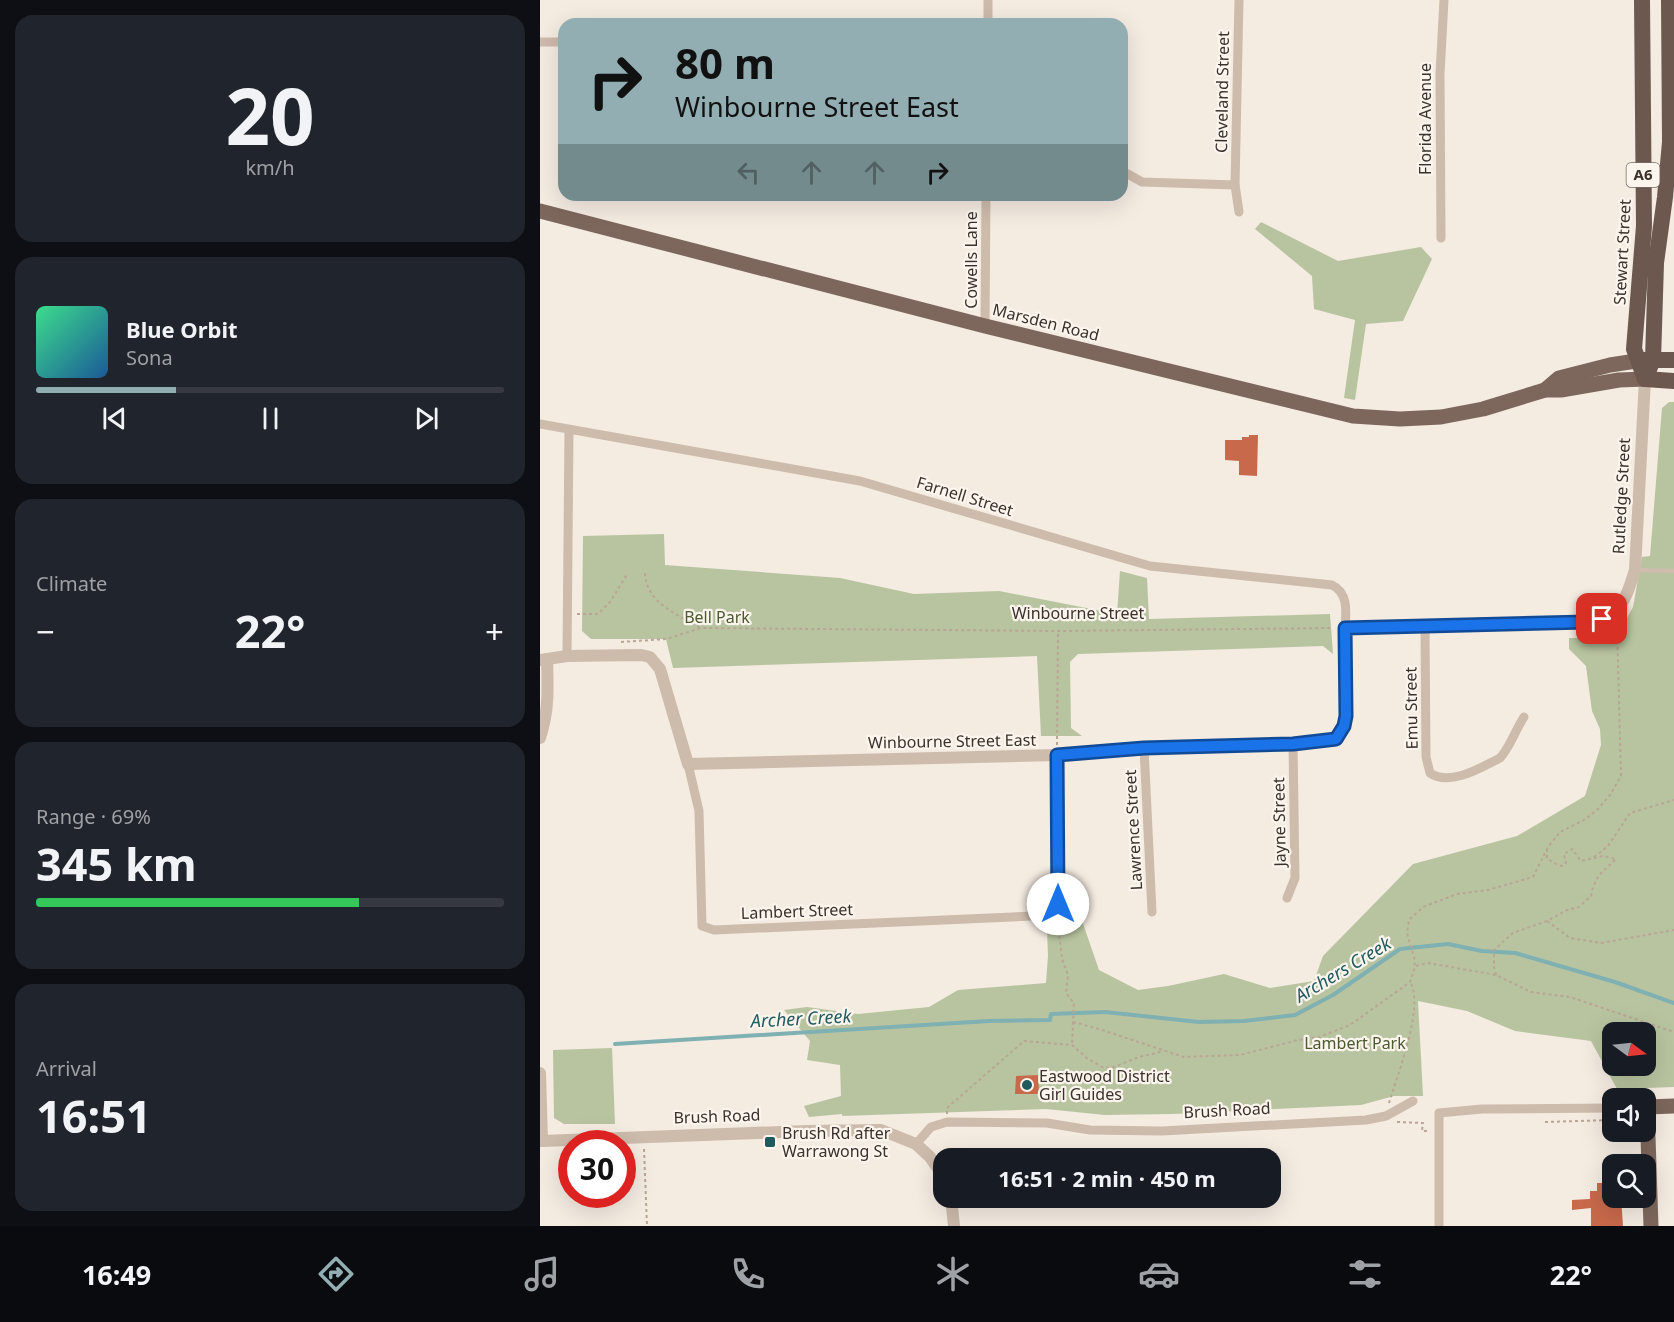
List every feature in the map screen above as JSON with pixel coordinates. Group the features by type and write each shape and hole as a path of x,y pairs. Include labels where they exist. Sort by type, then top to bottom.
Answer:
{"highway":[{"name":"Stewart Street","path":"1642,0 1644,226 1634,350 1645,360"},
{"name":"A6","path":"1645,380 1645,360 1665,196 1671,121 1669,0"},
{"name":"Marsden Road","path":"1645,360 1674,360"},
{"name":"Marsden Road","path":"1645,380 1674,381"}],"main road":[{"name":"Marsden Road","path":"540,211 985,326 1353,416 1401,420 1441,417 1483,409 1545,390 1571,389 1618,380 1645,380"},
{"name":"Marsden Road","path":"1545,390 1559,378 1610,365 1645,360"},
{"path":"1656,1107 1674,1106"},
{"path":"1647,1142 1651,1226"}],"street":[{"path":"988,0 988,18"},
{"name":"Cleveland Street","path":"1239,0 1235,185 1239,212"},
{"name":"Florida Avenue","path":"1441,237 1440,53 1444,0"},
{"path":"540,42 558,42"},
{"path":"1128,174 1142,182 1235,185"},
{"name":"Cowells Lane","path":"985,326 986,201"},
{"name":"Rutledge Street","path":"1617,610 1627,596 1635,570 1645,380"},
{"name":"Farnell Street","path":"540,424 860,481 1150,566 1332,585 1337,587 1345,598 1345,628"},
{"path":"567,656 569,430"},
{"path":"1345,628 1586,622 1602,619 1617,610"},
{"name":"Emu Street","path":"1425,627 1426,757 1430,773 1441,778 1451,777 1500,758 1506,752 1513,734 1524,717"},
{"name":"Winbourne Street East","path":"688,764 1057,755 1144,748 1293,744 1336,739 1344,726 1346,716 1345,628"},
{"path":"540,738 549,702 543,659 567,656 641,655 650,657 660,669 688,764"},
{"name":"Jayne Street","path":"1287,898 1295,878 1293,744"},
{"name":"Lawrence Street","path":"1144,748 1152,912"},
{"path":"1057,755 1057,915"},
{"name":"Lambert Street","path":"688,764 699,811 702,926 714,930 1057,915"},
{"path":"540,1073 541,1141"},
{"name":"Brush Road","path":"541,1141 866,1129 893,1133 916,1143 931,1127 948,1122 1047,1123 1090,1130 1162,1131 1366,1120 1386,1116 1413,1101"},
{"path":"1439,1226 1439,1113 1482,1109 1602,1108"},
{"path":"916,1143 933,1161"},
{"path":"952,1208 954,1226"}],"lane":[{"path":"1635,570 1674,571"}],"path":[{"path":"568,614 598,614 610,602 628,573"},
{"path":"645,573 645,583 656,600 701,628"},
{"path":"1073,1022 1184,1057 1240,1055 1319,1037 1350,1025 1410,982 1415,967 1407,933 1409,920 1423,907 1457,894 1488,890 1533,877 1548,847 1560,831 1586,819 1598,809 1610,795 1621,776 1617,610"},
{"name":"Winbourne Street","path":"613,644 666,639 701,628 1058,630 1345,628"},
{"path":"1057,755 1058,630"},
{"path":"1592,859 1608,846 1630,813 1674,800"},
{"path":"1496,975 1494,950 1513,933 1579,907 1591,896 1599,875 1616,859 1603,856 1581,861 1572,849 1564,854 1566,863 1562,866 1547,858 1548,847"},
{"path":"1057,915 1062,959 1068,975 1066,993 1074,1003 1072,1045"},
{"path":"1547,921 1570,938 1601,943 1674,930"},
{"path":"1415,967 1428,963 1496,975 1531,992 1570,997 1674,1032"},
{"path":"1410,982 1414,989 1414,1013 1386,1116 1389,1122 1423,1123"},
{"path":"948,1122 947,1108 1024,1041 1072,1045 1101,1067 1111,1068 1139,1057 1166,1051"},
{"path":"1545,1122 1602,1120"},
{"path":"644,1137 647,1226"}],"green space":[{"path":"1261,222 1338,261 1421,247 1432,259 1403,321 1366,324 1355,400 1344,398 1355,320 1314,309 1312,276 1255,229"},
{"name":"Lambert Park","path":"1669,402 1674,402 1674,1087 1616,1088 1610,1076 1656,1076 1656,1022 1602,1022 1602,1061 1591,1041 1515,1031 1467,1011 1418,1001 1423,1096 1394,1096 1361,1105 1172,1114 1105,1115 1046,1109 842,1116 842,1114 809,1117 804,1106 841,1096 840,1065 807,1060 810,1041 784,1010 807,1007 858,1014 929,1007 958,990 1046,983 1047,930 1050,930 1051,917 1080,915 1099,970 1138,990 1224,974 1270,988 1314,981 1323,956 1413,864 1517,836 1585,796 1601,745 1600,729 1592,711 1586,666 1569,649 1569,638 1616,638 1633,607 1642,557 1650,556 1662,408"},
{"name":"Bell Park","path":"664,534 665,565 840,578 914,594 999,591 1117,614 1120,571 1147,578 1149,619 1330,614 1333,654 1323,646 1078,654 1070,662 1071,728 1082,736 1041,736 1037,656 673,668 666,639 591,639 582,631 583,536"},
{"path":"612,1048 615,1124 564,1124 554,1118 553,1050"}],"building":[{"path":"1249,435 1258,435 1257,476 1239,475 1239,461 1225,460 1225,440 1242,440 1242,437 1249,437"},
{"name":"Eastwood District Girl Guides","path":"1038,1075 1039,1094 1015,1094 1016,1076"},
{"path":"1597,1183 1602,1183 1602,1208 1622,1208 1623,1226 1591,1226 1591,1208 1572,1210 1572,1200 1590,1199 1590,1191 1597,1191"}],"waterway":[{"name":"Archers Creek","path":"615,1044 989,1021 1050,1020 1051,1014 1105,1012 1199,1022 1244,1021 1295,1015 1333,995 1400,949 1448,944 1482,951 1515,953 1615,982 1674,1003"}],"place":[{"name":"Eastwood District Girl Guides","path":"1027,1085"},
{"name":"Brush Rd after Warrawong St","path":"770,1142"}],"route":[{"path":"1058,904 1057,755 1144,748 1293,744 1336,739 1344,726 1346,716 1345,628 1586,622 1602,619"}],"water label":[{"name":"Archer Creek","path":"801,1019"}]}
